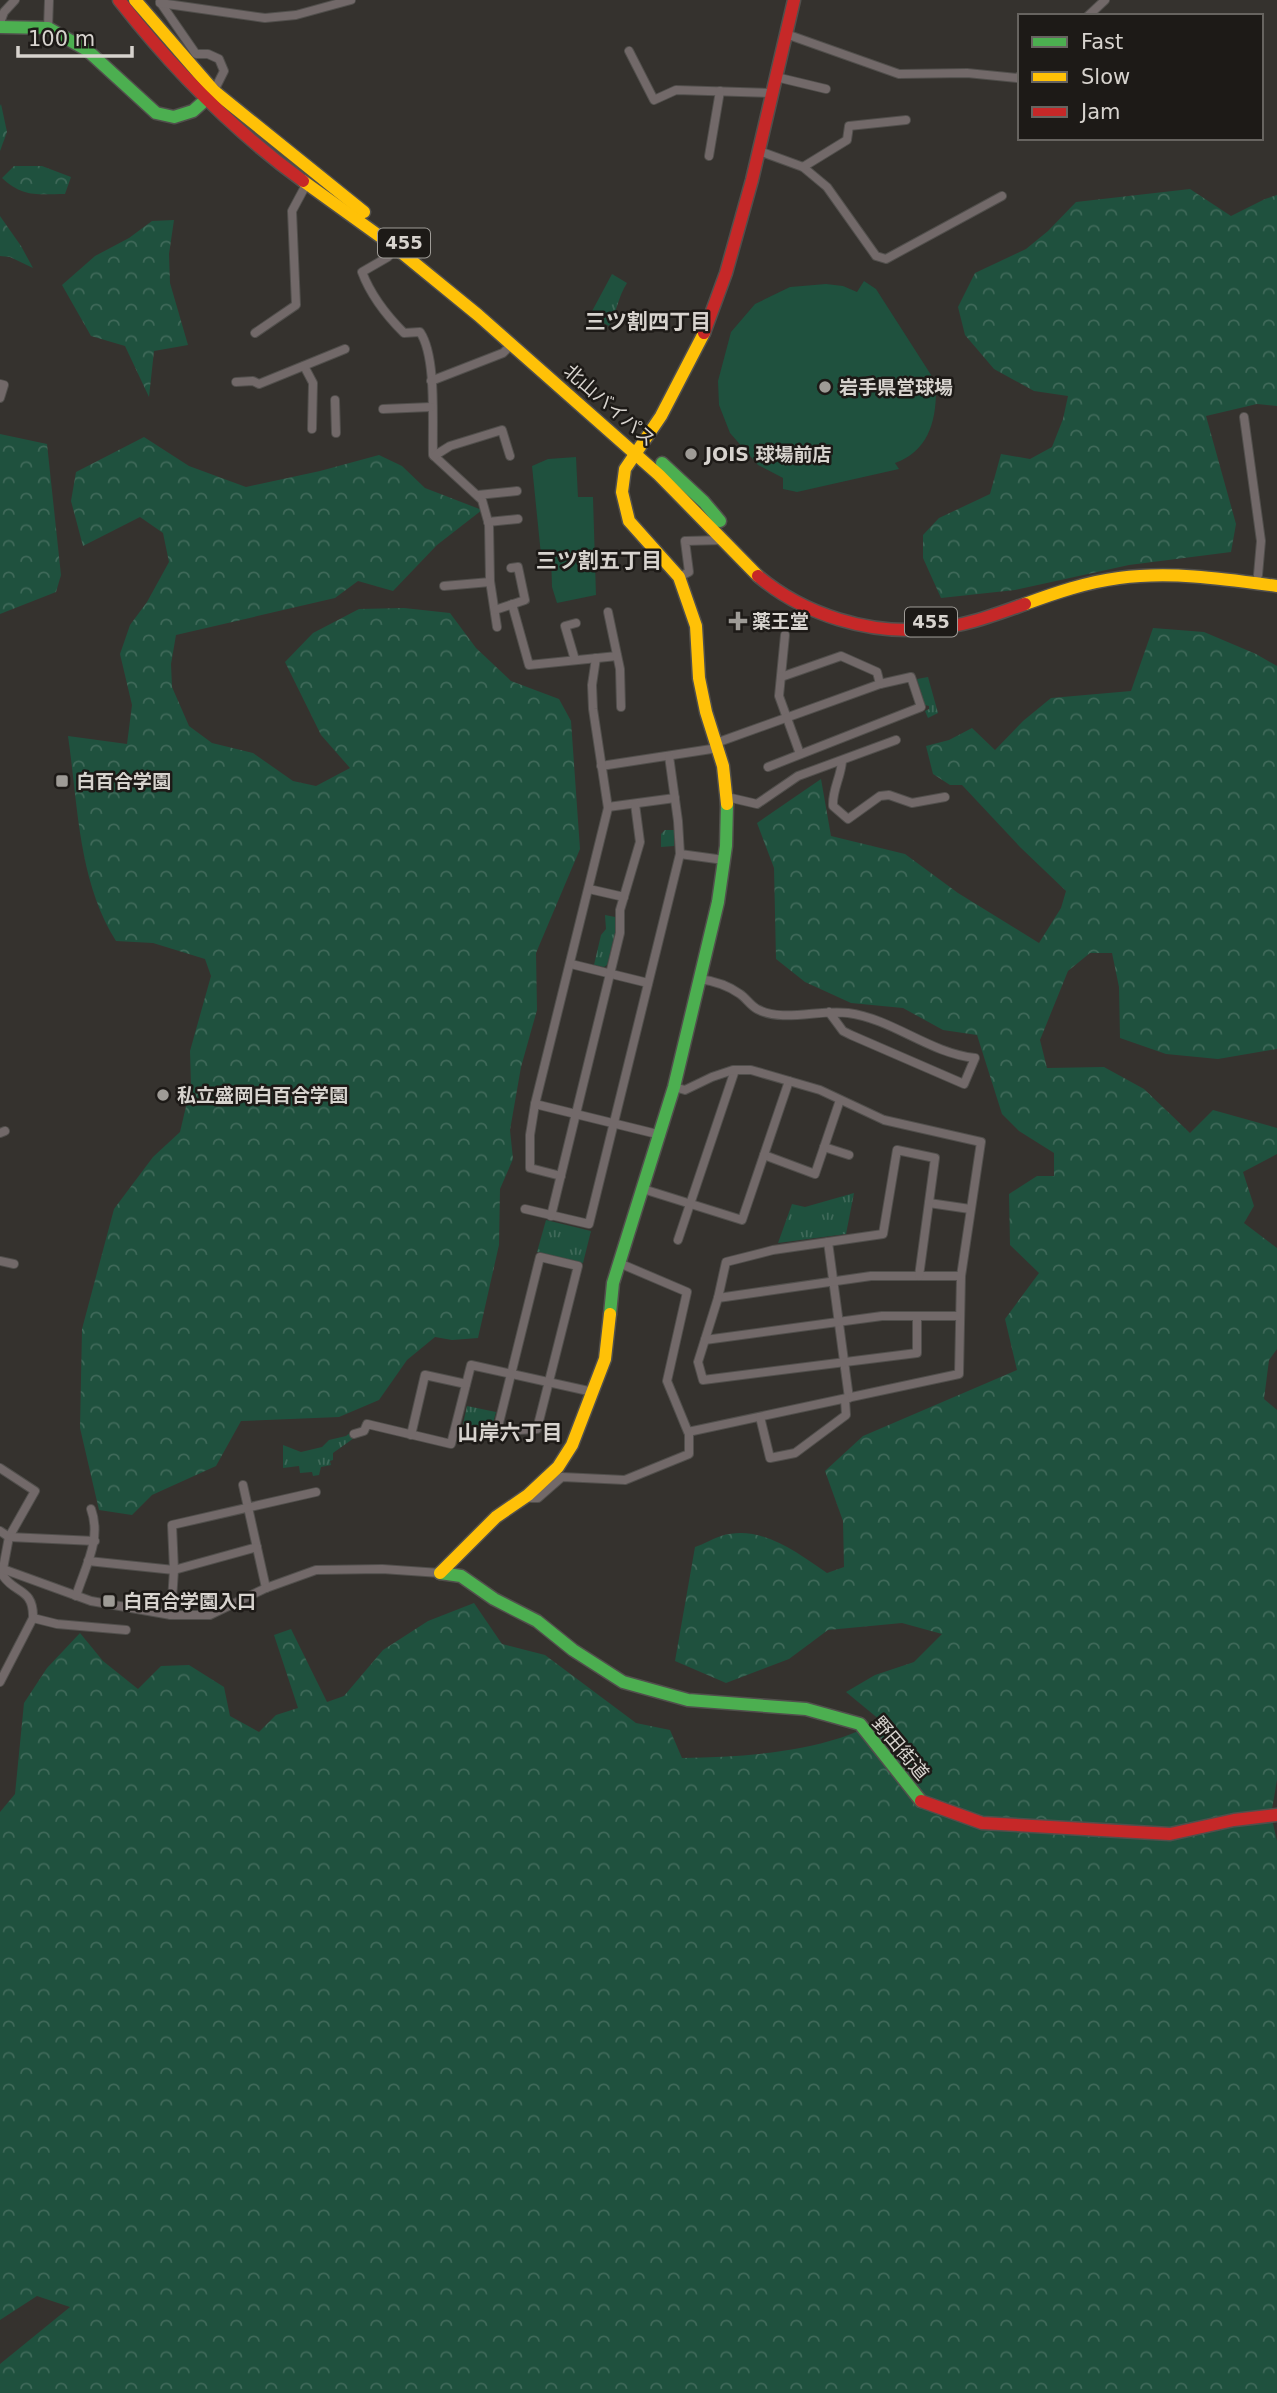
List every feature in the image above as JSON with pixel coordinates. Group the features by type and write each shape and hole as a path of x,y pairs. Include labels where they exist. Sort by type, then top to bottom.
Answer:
{"main road":[{"name":"北山バイパス","path":"119,0 137,24 276,160 395,247 704,502 738,546 773,577 829,609 898,623 933,622 995,608 1096,575 1163,565 1277,577"},
{"name":"北山バイパス","path":"135,0 211,95 420,256 639,449 754,572 789,597 845,622 910,631 950,628 975,622 1093,582 1147,574 1277,586"},
{"path":"440,1573 496,1517 527,1495 558,1467 572,1445 605,1359 613,1283 661,1135 718,902 726,846 727,797 723,766 699,675 696,626 679,577 629,521 622,492 625,469 661,416 708,325 726,273 759,151 794,0"},
{"path":"0,25 48,28 87,50 156,113 174,117 193,111 211,95"},
{"name":"野田街道","path":"440,1573 461,1576 494,1599 537,1621 573,1650 623,1682 688,1700 806,1709 860,1724 922,1803 982,1823 1170,1834 1234,1820 1277,1815"}],"street":[{"path":"0,25 4,12 15,0"},
{"path":"48,28 49,0"},
{"path":"159,1 265,18 296,15 351,0"},
{"path":"1090,14 1105,0"},
{"path":"159,1 196,54 208,54 219,59 224,71 211,95"},
{"path":"786,34 899,74 967,73 1018,77"},
{"path":"629,51 654,100 676,90 772,93"},
{"path":"776,77 826,89"},
{"path":"709,156 720,91"},
{"path":"803,166 847,140 849,126 906,120"},
{"path":"759,151 803,166 827,187 876,256 886,259 1002,196"},
{"path":"255,333 296,305 292,211 307,183"},
{"path":"395,247 388,257 362,272 375,300 393,323 404,333 420,332 425,340 431,382 434,456 482,500 488,522 490,582 496,627"},
{"path":"431,382 503,353 511,345"},
{"path":"236,382 253,381 259,384 345,349"},
{"path":"304,366 313,383 312,429"},
{"path":"0,384 4,385 0,398"},
{"path":"335,400 337,433"},
{"path":"383,409 431,407"},
{"path":"1244,417 1261,541 1258,575"},
{"path":"434,456 450,446 502,430 510,456"},
{"path":"478,495 517,491"},
{"path":"488,522 518,519"},
{"path":"679,577 689,572 685,541 724,540"},
{"path":"495,610 525,600 518,567 512,568"},
{"path":"444,586 490,582"},
{"path":"512,604 530,665 617,656"},
{"path":"608,612 617,656 621,707"},
{"path":"575,660 565,626 576,623"},
{"path":"785,635 779,696 800,754"},
{"path":"781,677 841,656 877,672 880,684"},
{"path":"561,1176 530,1168 530,1135 535,1104 607,807 593,709 592,685 596,658"},
{"path":"601,766 669,756 717,745 880,684 911,677 921,707 768,767"},
{"path":"727,797 757,804 798,776 896,740"},
{"path":"525,1209 589,1224 680,854 669,756"},
{"path":"842,761 841,772 832,794 833,806 848,818 880,796 889,795 912,803 945,797"},
{"path":"607,807 675,798"},
{"path":"551,1216 620,933 620,910 640,842 635,804"},
{"path":"680,854 724,860"},
{"path":"589,889 624,897"},
{"path":"571,964 648,983"},
{"path":"700,979 720,984 741,995 756,1009 776,1014 829,1012 867,1017 952,1054 975,1058 964,1084 843,1031 829,1012"},
{"path":"674,1087 685,1090 735,1070 751,1070 820,1090 884,1119 981,1142 961,1276 959,1374 689,1432"},
{"path":"678,1240 735,1070"},
{"path":"643,1189 742,1220 789,1081"},
{"path":"764,1155 815,1174 840,1100"},
{"path":"535,1104 661,1135"},
{"path":"824,1147 849,1155"},
{"path":"916,1316 917,1353 704,1380 698,1362 726,1262 773,1250 883,1234 897,1150 935,1158 919,1276"},
{"path":"929,1203 970,1209"},
{"path":"760,1417 770,1458 795,1453 846,1415 845,1362 828,1242"},
{"path":"540,1257 578,1266 537,1429 497,1431 511,1374 540,1257"},
{"path":"0,1261 14,1264"},
{"path":"527,1495 538,1498 562,1477 625,1480 689,1454 689,1432 667,1381 687,1292 619,1263"},
{"path":"718,1298 871,1276 961,1276"},
{"path":"705,1340 883,1316 957,1316"},
{"path":"354,1434 364,1431 367,1424 451,1444 471,1365 593,1392"},
{"path":"411,1435 425,1375 466,1384"},
{"path":"0,1468 35,1491 9,1537 1,1569 3,1578 29,1596 33,1618 0,1682"},
{"path":"243,1485 266,1588"},
{"path":"171,1615 173,1525 316,1492"},
{"path":"76,1596 95,1541 96,1529 91,1509"},
{"path":"0,1531 9,1537 95,1541"},
{"path":"88,1561 174,1570 257,1547"},
{"path":"1,1569 91,1601 171,1615 210,1615 266,1588 316,1570 382,1569 440,1573"},
{"path":"33,1618 58,1625 127,1630"}],"green space":[{"path":"1,104 7,132 0,151 0,106"},
{"path":"14,166 42,166 71,177 65,194 32,194 17,189 2,178"},
{"path":"1190,189 1231,216 1277,195 1277,406 1257,404 1206,416 1236,524 1231,552 1129,565 1015,590 941,598 923,558 923,535 939,518 990,494 1001,454 1030,459 1052,447 1063,419 1068,396 1034,391 994,369 965,335 958,307 975,273 1026,249 1076,202"},
{"path":"0,216 33,268 10,257 0,256"},
{"path":"174,220 169,254 170,283 188,345 154,351 149,397 125,346 91,336 62,285 95,256 129,238 152,221"},
{"path":"612,274 627,283 609,326 590,315"},
{"name":"岩手県営球場","path":"864,281 876,289 933,378 928,383 936,391 934,414 928,435 915,452 895,463 899,469 797,492 783,489 783,478 758,465 730,433 719,405 718,381 731,332 755,304 790,287 826,284 843,286 857,292"},
{"path":"0,434 47,444 61,575 56,592 0,614"},
{"path":"144,437 189,466 246,487 379,455 402,466 425,488 482,510 437,545 393,591 358,581 335,598 176,635 171,664 172,687 189,726 212,743 253,753 293,781 316,786 350,768 321,735 285,662 313,633 359,609 404,608 450,613 476,648 511,681 559,699 571,721 580,849 536,953 537,1010 521,1067 510,1130 513,1159 500,1189 499,1245 478,1338 452,1340 435,1337 407,1360 379,1400 339,1417 241,1421 216,1466 152,1495 132,1515 99,1510 80,1428 82,1329 114,1209 153,1157 180,1132 191,1085 190,1051 211,976 205,959 153,943 116,941 103,918 87,868 68,736 127,744 132,705 120,654 130,625 147,602 169,562 163,533 140,517 83,546 71,501 76,472"},
{"path":"576,457 578,497 593,497 596,595 557,603 552,587 551,555 541,555 532,466 548,459"},
{"path":"1153,628 1204,632 1277,666 1277,1049 1218,1059 1166,1054 1120,1038 1119,987 1112,953 1090,953 1068,971 1040,1040 1047,1068 1104,1067 1144,1089 1190,1133 1213,1110 1277,1128 1277,1154 1243,1172 1254,1206 1244,1223 1277,1248 1277,1349 1269,1360 1264,1399 1277,1410 1277,1780 1271,1815 1277,1841 1277,2393 0,2393 0,2364 70,2307 37,2296 0,2320 0,1812 15,1794 24,1703 47,1668 80,1633 103,1661 138,1689 161,1666 189,1665 224,1687 230,1716 259,1732 276,1715 298,1708 274,1635 291,1629 327,1702 344,1696 383,1650 428,1621 474,1603 502,1644 545,1655 636,1723 670,1730 682,1758 782,1751 821,1743 860,1730 880,1720 846,1692 875,1675 914,1662 942,1634 902,1623 828,1630 789,1659 726,1683 675,1661 695,1547 721,1536 750,1534 777,1542 827,1573 844,1567 843,1521 825,1471 863,1436 1017,1370 1005,1319 1039,1273 1010,1245 1009,1194 1037,1176 1054,1176 1054,1153 1019,1131 1002,1114 977,1035 943,1030 903,1008 851,1003 805,982 776,959 774,868 757,823 821,779 831,836 905,854 958,893 1039,943 1061,908 1066,891 962,785 950,785 933,774 926,746 949,740 972,728 995,750 1023,721 1051,698 1131,691"},
{"path":"928,677 938,713 928,718 925,711 929,706 925,705 917,679"},
{"path":"665,830 674,830 674,846 661,847 661,834"},
{"path":"605,915 615,917 616,929 607,965 604,967 594,965 601,935 606,929"},
{"path":"854,1193 846,1234 778,1243 792,1204 805,1207"},
{"path":"546,1220 591,1231 583,1263 537,1252"},
{"path":"467,1406 496,1412 491,1431 463,1424"},
{"path":"351,1432 354,1438 333,1453 331,1465 321,1467 319,1475 313,1476 312,1472 300,1473 299,1466 283,1468 283,1445 301,1452 322,1447 329,1440"}],"traffic: fast":[{"path":"0,27 48,28 87,50 156,113 174,117 193,111 212,94"},
{"path":"662,463 704,502 720,521"},
{"path":"610,1314 613,1283 674,1087 718,902 726,846 727,804"},
{"path":"440,1573 461,1576 494,1599 537,1621 573,1650 623,1682 688,1700 806,1709 860,1724 921,1801"}],"traffic: slow":[{"path":"135,0 214,91 364,212"},
{"path":"303,181 396,248 478,315 659,475 758,576"},
{"path":"704,333 661,416 625,469 622,492 629,521 679,577 696,626 699,678 706,712 723,766 727,804"},
{"path":"1025,604 1083,585 1139,576 1198,577 1277,586"},
{"path":"440,1573 496,1517 528,1495 558,1467 572,1445 605,1359 610,1314"}],"traffic: jam":[{"path":"119,0 160,50 205,97 252,141 303,181"},
{"path":"704,333 726,273 752,180 794,0"},
{"path":"758,576 796,602 817,611 861,625 884,629 954,626 1025,604"},
{"path":"921,1801 982,1823 1170,1834 1234,1820 1277,1815"}],"place":[{"name":"岩手県営球場","path":"825,387"},
{"name":"JOIS 球場前店","path":"691,454"},
{"name":"薬王堂","path":"738,621"},
{"name":"白百合学園","path":"62,781"},
{"name":"私立盛岡白百合学園","path":"163,1095"},
{"name":"白百合学園入口","path":"109,1601"}],"district":[{"name":"三ツ割四丁目","path":"648,322"},
{"name":"三ツ割五丁目","path":"599,561"},
{"name":"山岸六丁目","path":"510,1433"}]}
